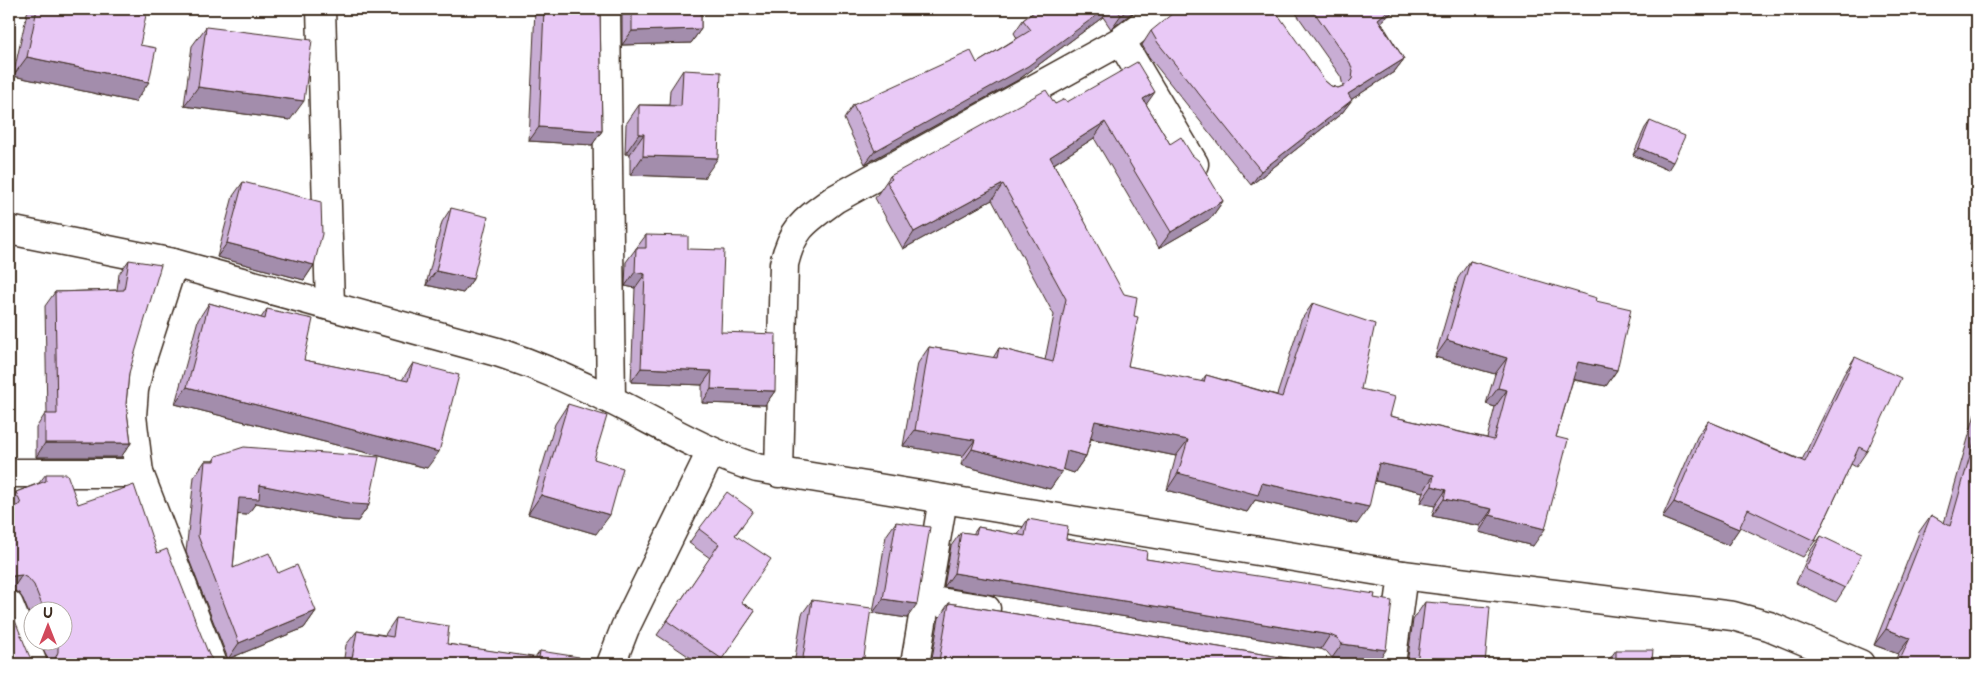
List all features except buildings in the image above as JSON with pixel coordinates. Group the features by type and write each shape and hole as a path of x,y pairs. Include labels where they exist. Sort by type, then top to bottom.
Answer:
{"street":[{"path":"321,9 330,305"},
{"path":"606,9 611,400"},
{"path":"779,472 784,264 792,238 798,229 808,219 835,200 1121,41 1163,9"},
{"path":"1121,41 1194,164"},
{"path":"9,230 62,239 173,263 330,305 513,358 611,400 711,452 743,464 779,472 1403,575 1733,616 1769,626 1860,664"},
{"path":"173,263 134,390 132,416 139,472 213,664"},
{"path":"611,664 624,628 711,452"},
{"path":"9,473 139,472"},
{"path":"915,664 943,499"},
{"path":"1391,664 1403,575"},
{"path":"926,600 1014,614"},
{"path":"9,604 33,664"}]}
